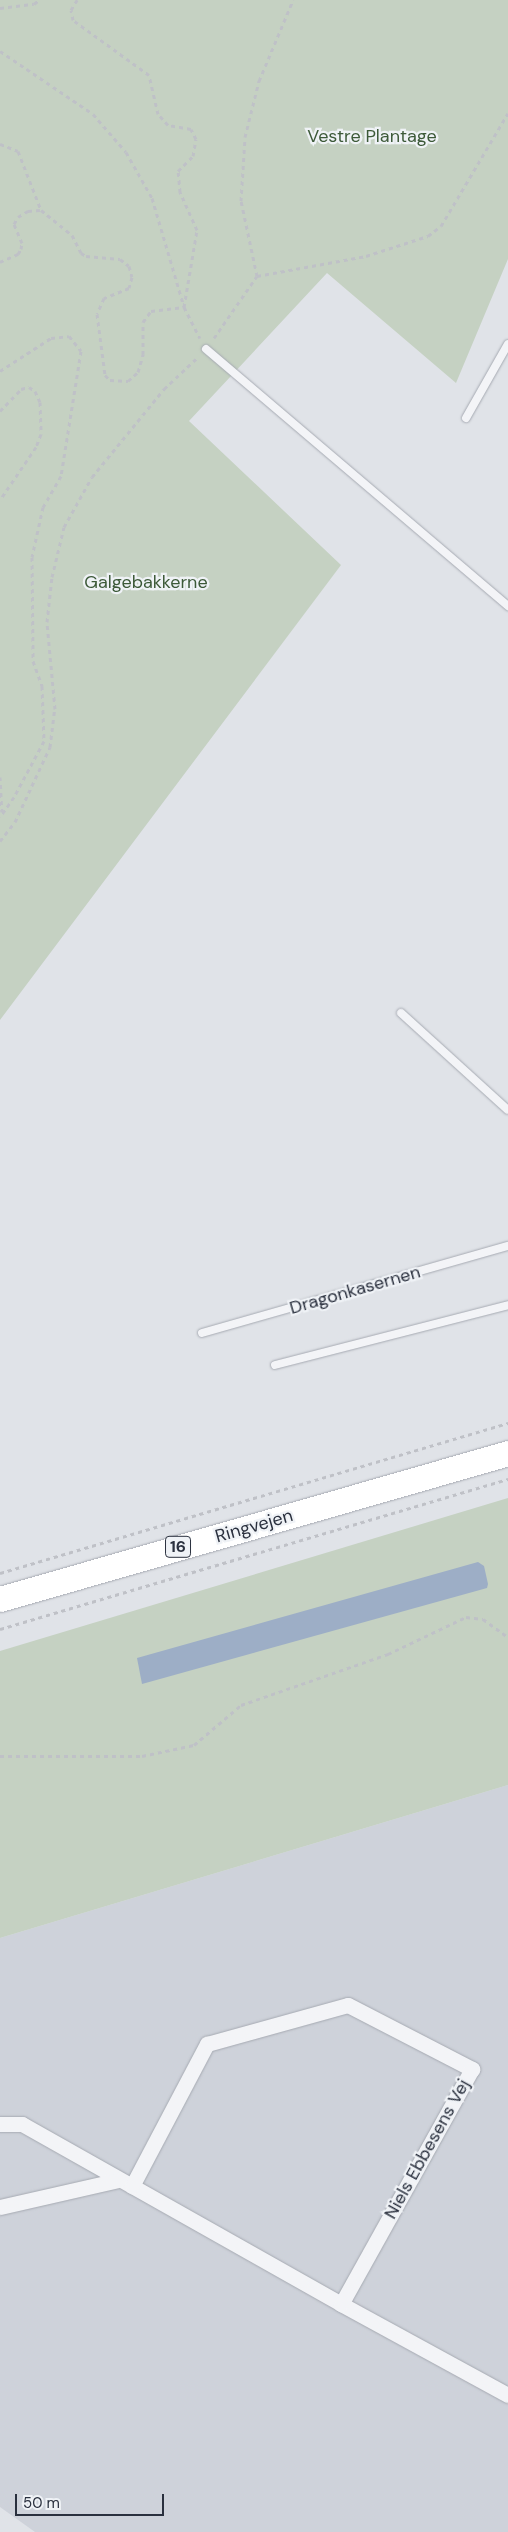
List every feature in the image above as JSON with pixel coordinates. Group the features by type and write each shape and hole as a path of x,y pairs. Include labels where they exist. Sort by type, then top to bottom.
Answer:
{"main road":[{"name":"Ringvejen","path":"0,1599 508,1453"}],"street":[{"name":"Niels Ebbesens Vej","path":"126,2183 207,2044 348,2005 472,2069 341,2304"},
{"path":"0,2124 22,2124 341,2304 508,2395"},
{"path":"0,2207 126,2183"}],"lane":[{"path":"466,418 508,344"},
{"path":"206,349 508,606"},
{"path":"401,1013 508,1110"},
{"name":"Dragonkasernen","path":"202,1333 508,1246"},
{"path":"275,1366 508,1305"}],"path":[{"path":"0,8 34,4 39,0"},
{"path":"77,0 71,10 73,20 149,75 158,114 168,125 191,130 196,140 194,156 178,171 180,192 197,230 184,307"},
{"path":"257,276 241,201 245,138 259,81 293,0"},
{"path":"0,51 93,114 126,152 152,198 184,307 206,349"},
{"path":"0,841 15,822 50,747 55,709 47,622 52,577 64,527 92,477 164,389 206,349 257,276 366,256 428,236 440,226 508,113"},
{"path":"0,144 18,151 40,210 72,235 81,252 86,256 120,259 129,266 132,277 129,288 104,298 96,314 104,375 110,380 128,381 138,372 143,354 143,322 152,311 184,307"},
{"path":"0,262 18,254 21,249 22,243 14,224 18,217 28,210 40,210"},
{"path":"0,371 51,338 69,336 81,351 61,476 43,507 32,557 33,661 42,686 44,741 1,815"},
{"path":"0,410 21,389 29,387 35,391 40,402 41,434 36,447 0,500"},
{"path":"0,777 1,815"},
{"path":"0,1573 508,1423"},
{"path":"0,1629 508,1479"},
{"path":"0,1756 142,1756 194,1745 241,1705 388,1654 466,1617 483,1618 508,1637"}],"shaded area":[{"path":"508,1785 508,2532 35,2532 0,2507 0,1938"}],"green space":[{"name":"Galgebakkerne","path":"0,0 508,0 508,259 456,383 327,273 189,421 341,565 0,1020"},
{"path":"508,1498 508,1785 0,1938 0,1651"}],"water":[{"path":"478,1562 484,1566 488,1584 487,1588 142,1684 137,1658"}],"park label":[{"name":"Vestre Plantage","path":"372,136"}]}
